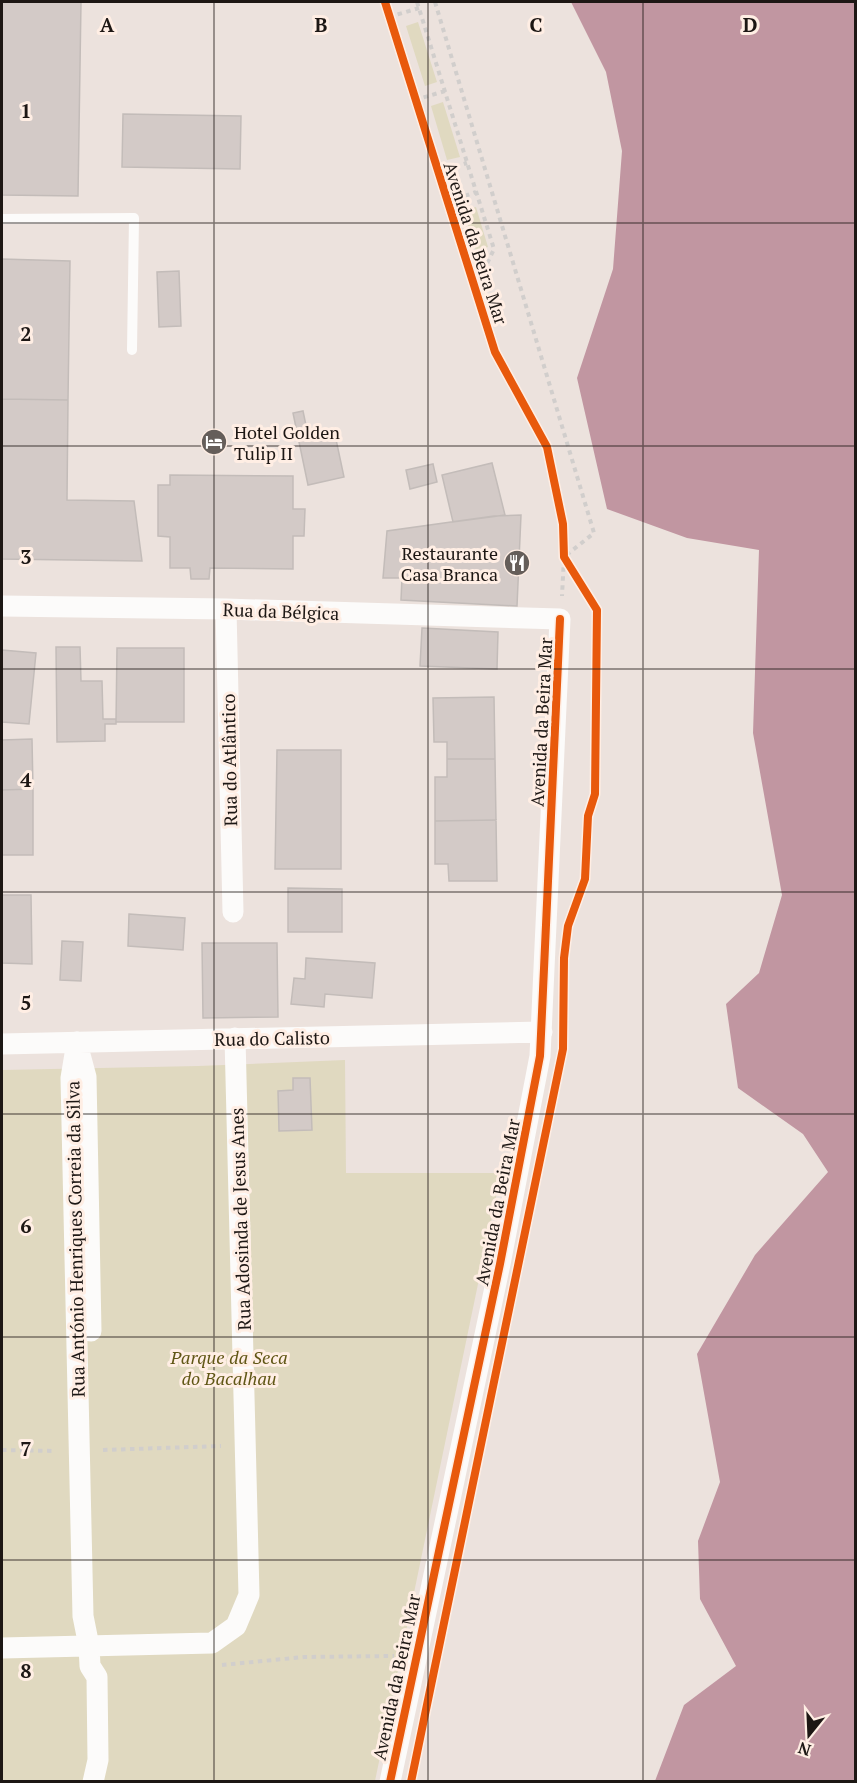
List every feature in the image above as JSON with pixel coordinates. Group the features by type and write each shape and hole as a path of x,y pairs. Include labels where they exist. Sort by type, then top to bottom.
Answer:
{"street":[{"name":"Rua da Bélgica","path":"2,606 226,609 560,619"},
{"name":"Rua do Atlântico","path":"226,609 233,912"},
{"name":"Avenida da Beira Mar","path":"390,1782 500,1264 540,1056 560,619"},
{"name":"Rua do Calisto","path":"2,1044 542,1032"},
{"name":"Rua Adosinda de Jesus Anes","path":"2,1648 90,1656 212,1643 236,1626 249,1595 235,1038"},
{"name":"Rua António Henriques Correia da Silva","path":"77,1042 71,1078 87,1450 83,1616 90,1656 97,1677 98,1760 93,1782"},
{"name":"Rua António Henriques Correia da Silva","path":"79,1782 84,1759 84,1677 90,1656"}],"lane":[{"path":"2,219 134,218 132,350"}],"path":[{"path":"417,2 494,249 475,289"},
{"path":"392,27 388,13 419,8"},
{"path":"412,90 419,110"},
{"path":"415,100 445,91"},
{"path":"438,172 467,163"},
{"path":"448,202 476,192"},
{"path":"564,557 575,575"},
{"path":"2,1450 246,1445"},
{"path":"304,1657 416,1655"}],"green space":[{"path":"418,22 437,82 425,86 406,26"},
{"path":"443,102 460,157 447,160 431,106"},
{"path":"476,207 488,247 476,251 463,211"},
{"name":"Parque da Seca do Bacalhau","path":"345,1060 346,1173 501,1173 375,1781 2,1781 2,1070"}],"shaded area":[{"path":"571,2 855,2 855,1781 655,1781 684,1705 736,1666 700,1599 698,1541 720,1482 697,1354 755,1255 828,1172 803,1134 738,1088 726,1004 759,973 782,895 753,733 759,550 687,538 607,509 577,378 613,269 622,151 606,72"}],"building":[{"path":"2,2 81,2 78,196 2,195"},
{"path":"123,114 241,116 240,169 122,167"},
{"path":"2,259 70,261 68,400 2,399"},
{"path":"179,271 181,326 159,327 157,272"},
{"path":"2,399 68,400 67,500 134,501 142,561 2,559"},
{"path":"303,411 308,435 334,430 344,477 308,485 293,413"},
{"path":"492,463 505,515 453,522 442,475"},
{"path":"433,464 437,482 410,489 406,470"},
{"path":"170,475 293,476 293,509 305,509 304,536 293,536 293,569 210,568 209,579 191,579 190,568 170,568 170,537 158,536 158,485 170,485"},
{"path":"521,515 517,606 401,600 402,578 383,578 387,531 494,516"},
{"path":"422,628 498,632 497,669 420,666"},
{"path":"56,647 80,647 81,681 102,681 103,719 116,719 116,724 105,724 105,741 57,742"},
{"path":"117,648 184,648 184,722 116,722"},
{"path":"2,650 36,653 29,724 2,722"},
{"path":"494,697 495,759 447,759 447,742 434,742 433,698"},
{"path":"32,739 33,789 2,790 2,740"},
{"path":"277,750 341,750 341,869 275,869"},
{"path":"447,759 495,759 496,820 435,821 435,777 447,777"},
{"path":"33,789 33,855 2,855 2,790"},
{"path":"496,820 497,881 449,881 448,864 435,864 435,821"},
{"path":"288,888 342,889 342,932 288,932"},
{"path":"2,895 31,895 32,964 2,963"},
{"path":"129,914 185,918 183,950 128,946"},
{"path":"62,941 83,942 81,981 60,980"},
{"path":"202,943 277,943 278,1017 203,1018"},
{"path":"306,958 375,963 372,998 325,994 324,1007 291,1004 294,978 305,979"},
{"path":"293,1078 310,1078 312,1130 279,1131 278,1091 293,1090"}],"cycle path":[{"path":"385,2 495,352 547,447 563,524 564,557 597,610 595,794 588,816 585,879 568,926 564,958 563,1049 411,1782"},
{"path":"390,1782 500,1264 540,1056 560,619"}],"place":[{"name":"Hotel Golden Tulip II","path":"214,442"},
{"name":"Restaurante Casa Branca","path":"517,563"}]}
